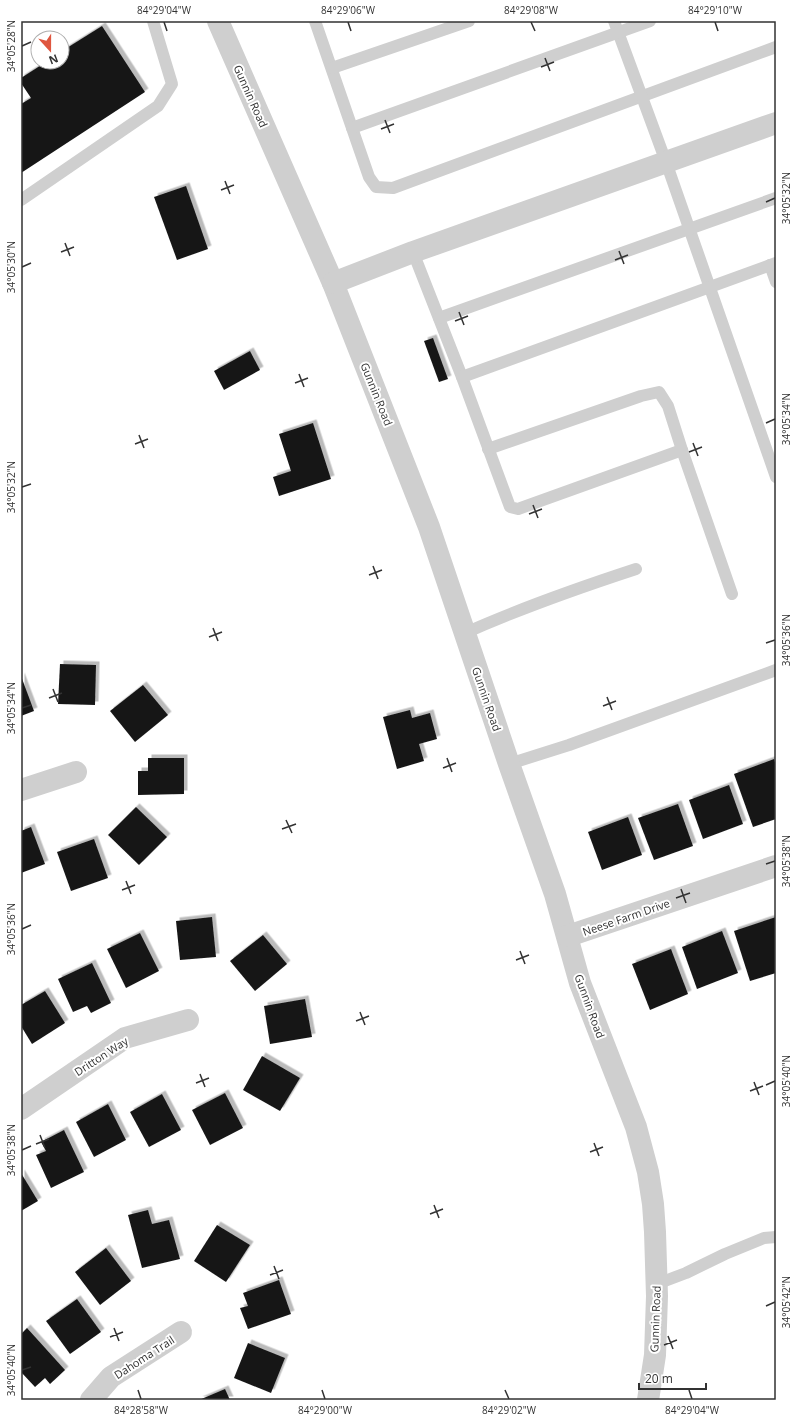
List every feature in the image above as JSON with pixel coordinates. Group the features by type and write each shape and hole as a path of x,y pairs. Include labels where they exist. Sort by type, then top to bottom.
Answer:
{"street":[{"name":"Gunnin Road","path":"218,21 333,283 429,527 568,936 580,984 636,1127 648,1172 654,1218 657,1284 654,1355 648,1400"},
{"path":"333,283 414,252 776,123"},
{"path":"21,790 76,772"},
{"name":"Neese Farm Drive","path":"568,936 776,866"},
{"name":"Dritton Way","path":"21,1109 125,1038 188,1020"},
{"name":"Dahoma Trail","path":"91,1400 111,1377 181,1332"}],"lane":[{"path":"21,200 158,106 172,84 153,21"},
{"path":"315,21 369,177 376,187 393,188 776,47"},
{"path":"332,68 469,21"},
{"path":"352,128 616,26 650,21"},
{"path":"616,26 666,162 776,477"},
{"path":"439,318 776,198"},
{"path":"414,252 462,376 510,507 518,509 682,450"},
{"path":"462,376 773,264 776,282"},
{"path":"488,449 641,396 658,392 668,406 732,594"},
{"path":"464,633 519,609 636,569"},
{"path":"509,764 569,746 776,670"},
{"path":"657,1284 686,1273 725,1254 764,1238 776,1237"}],"building":[{"path":"102,26 145,92 21,173 21,104 31,98 21,83 21,78 34,70 70,70 70,46"},
{"path":"186,186 208,249 177,260 154,197"},
{"path":"433,338 448,379 439,382 424,341"},
{"path":"250,351 260,370 224,390 214,371"},
{"path":"313,423 331,479 279,496 273,477 291,471 279,434"},
{"path":"60,664 96,665 95,705 58,704"},
{"path":"21,676 34,711 21,716"},
{"path":"143,685 168,715 135,742 110,711"},
{"path":"410,710 412,718 430,713 437,739 419,744 424,761 397,769 383,717"},
{"path":"148,758 184,758 184,794 138,795 138,771 148,771"},
{"path":"774,759 776,766 776,819 753,827 734,774"},
{"path":"729,785 743,824 703,839 689,800"},
{"path":"678,804 693,846 654,860 638,818"},
{"path":"136,807 167,837 139,865 108,835"},
{"path":"628,817 642,855 602,870 588,832"},
{"path":"31,827 45,864 21,873 21,831"},
{"path":"94,839 108,878 71,891 57,852"},
{"path":"212,917 216,957 180,960 176,921"},
{"path":"776,917 776,973 750,981 734,931"},
{"path":"722,931 738,973 697,989 682,947"},
{"path":"140,933 159,971 126,988 107,949"},
{"path":"263,935 287,964 255,991 230,961"},
{"path":"671,949 688,994 650,1010 632,964"},
{"path":"92,963 111,1003 91,1013 87,1006 73,1012 58,979"},
{"path":"45,991 65,1023 32,1044 21,1026 21,1005"},
{"path":"305,999 312,1037 270,1044 264,1006"},
{"path":"262,1056 300,1078 280,1111 243,1090"},
{"path":"225,1093 243,1128 210,1145 192,1110"},
{"path":"162,1094 181,1130 149,1147 130,1112"},
{"path":"108,1104 126,1140 94,1157 76,1122"},
{"path":"64,1130 84,1172 51,1188 36,1155 46,1151 41,1142"},
{"path":"21,1173 38,1201 21,1211"},
{"path":"148,1210 152,1224 169,1220 180,1259 142,1268 128,1215"},
{"path":"217,1225 250,1245 226,1282 194,1261"},
{"path":"106,1248 131,1281 100,1305 75,1272"},
{"path":"279,1280 291,1314 248,1329 240,1308 248,1306 243,1293"},
{"path":"77,1299 101,1332 70,1354 46,1321"},
{"path":"27,1328 65,1370 50,1384 45,1378 35,1387 21,1372 21,1334"},
{"path":"248,1343 285,1358 271,1393 234,1378"},
{"path":"225,1389 230,1400 199,1400"}]}
